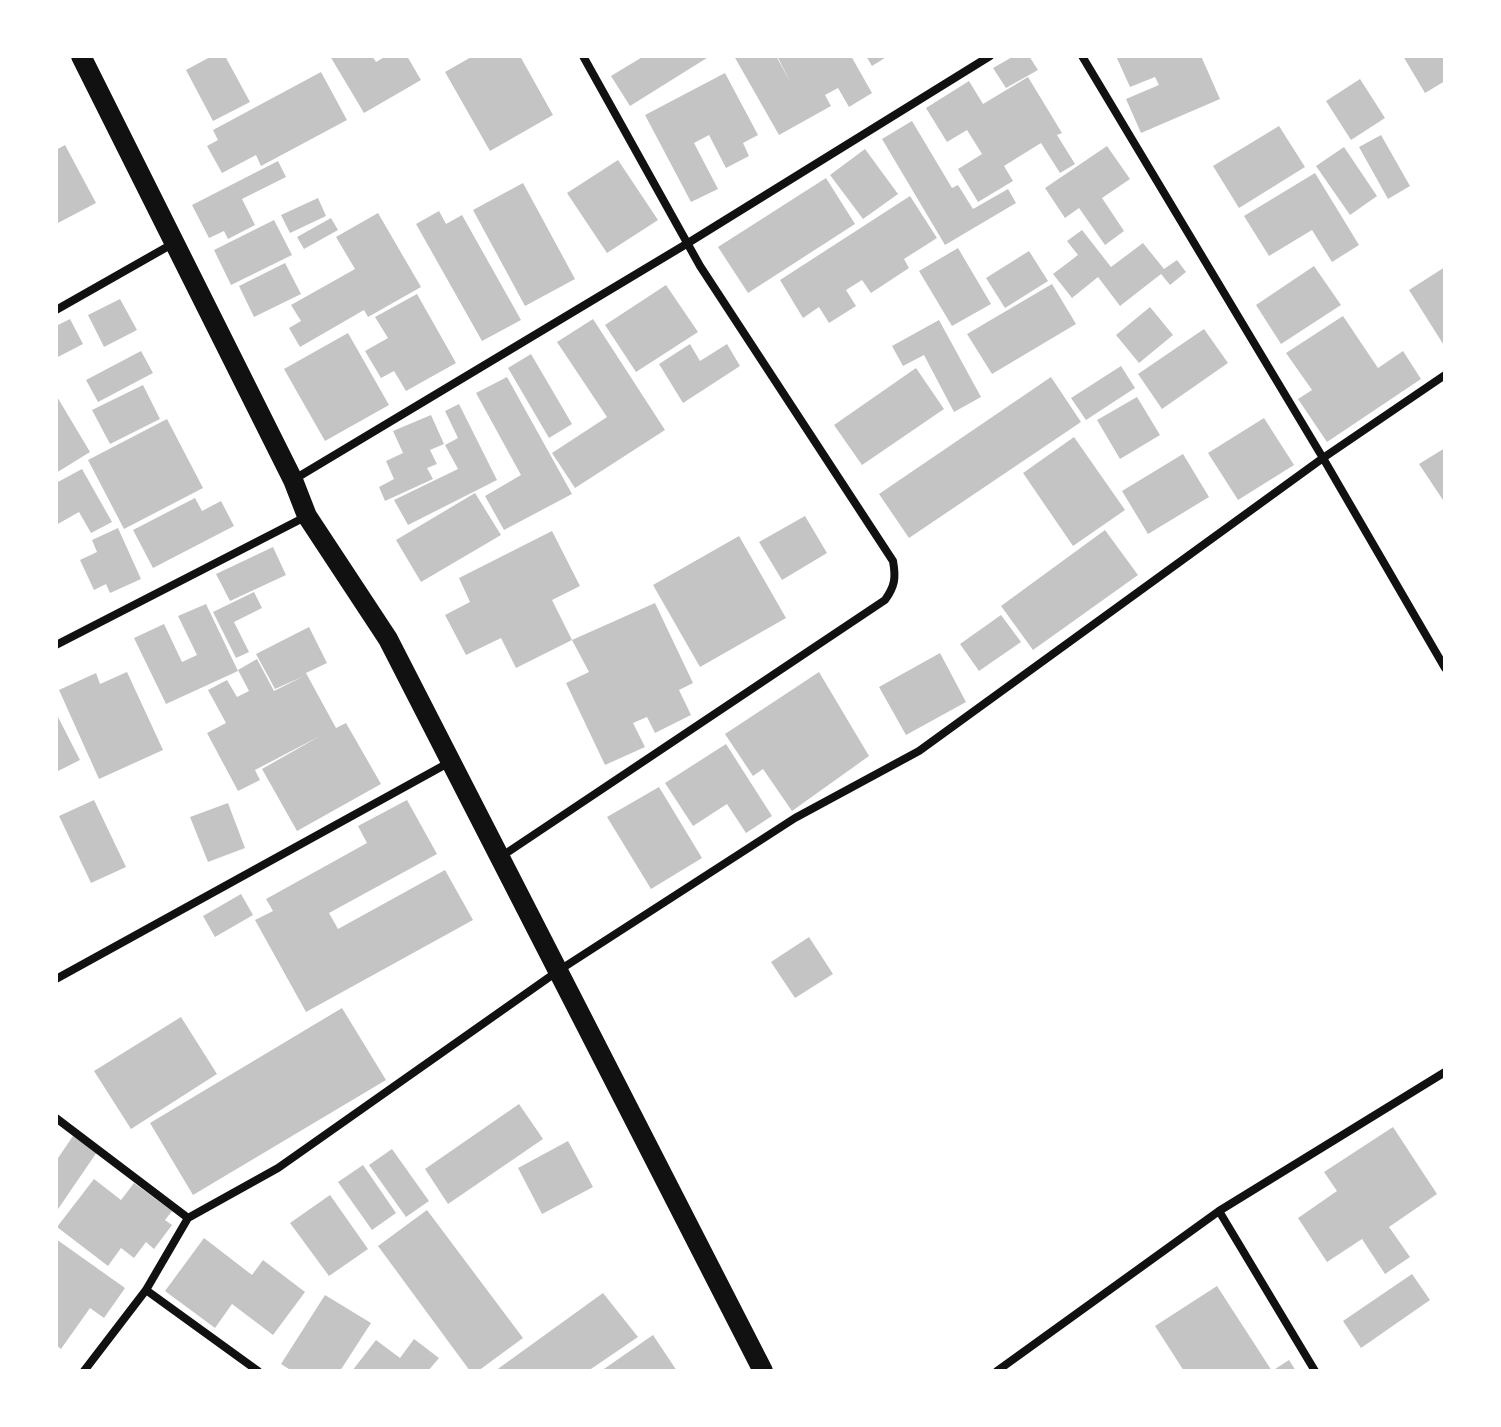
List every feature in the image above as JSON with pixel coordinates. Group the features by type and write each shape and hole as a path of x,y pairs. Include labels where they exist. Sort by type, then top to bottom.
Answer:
{"main road":[{"path":"81,56 293,480 307,516 388,639 763,1371"}],"street":[{"path":"499,859 885,600 895,586 893,561 700,266 583,56"},
{"path":"293,480 688,243 990,56"},
{"path":"1082,56 1445,668"},
{"path":"56,310 174,243"},
{"path":"84,1371 146,1290 188,1218 278,1168 558,971 795,818 919,751 1323,458 1445,375"},
{"path":"56,645 307,516"},
{"path":"56,979 450,762"},
{"path":"997,1371 1219,1211 1445,1072"},
{"path":"56,1118 188,1218"},
{"path":"1219,1211 1315,1371"},
{"path":"146,1290 258,1371"}],"building":[{"path":"212,56 225,56 250,102 213,121 186,70"},
{"path":"330,56 372,56 376,62 386,56 407,56 421,80 364,113"},
{"path":"473,56 520,56 553,115 490,151 445,72"},
{"path":"644,56 710,56 630,106 611,76"},
{"path":"734,56 776,56 791,83 777,56 851,56 872,93 849,107 838,88 825,95 831,106 779,135"},
{"path":"866,56 888,56 872,66"},
{"path":"1014,56 1029,56 1038,70 1006,88 993,68"},
{"path":"1116,56 1201,56 1220,99 1141,133 1126,99 1159,85 1155,77 1130,87"},
{"path":"1403,56 1445,56 1445,81 1425,93"},
{"path":"321,72 347,120 261,166 256,155 222,173 207,146 218,140 213,130"},
{"path":"725,73 758,135 743,143 749,156 726,168 709,135 694,143 718,189 691,202 645,115"},
{"path":"1028,77 1062,133 1057,135 1075,164 1060,173 1041,143 1004,166 1013,181 978,202 958,169 982,154 967,130 947,142 926,108 969,81 983,104"},
{"path":"1360,79 1385,118 1351,140 1326,101"},
{"path":"912,121 952,188 958,185 973,209 1008,189 1016,203 945,245 882,139"},
{"path":"1279,126 1305,167 1239,208 1213,166"},
{"path":"1381,135 1410,186 1388,199 1359,147"},
{"path":"65,145 96,203 56,224 56,150"},
{"path":"1107,146 1130,179 1102,198 1124,231 1105,245 1079,208 1065,218 1045,188"},
{"path":"1344,147 1377,196 1350,215 1316,166"},
{"path":"865,149 898,194 863,219 830,175"},
{"path":"618,160 658,220 607,253 567,193"},
{"path":"278,161 286,177 242,199 255,225 228,239 224,231 209,238 192,205"},
{"path":"1315,173 1359,245 1332,262 1312,230 1269,256 1244,216"},
{"path":"826,178 855,224 748,293 718,247"},
{"path":"523,183 575,279 525,306 473,210"},
{"path":"910,196 937,238 904,259 909,268 871,293 862,280 846,290 856,306 829,323 819,307 803,318 780,280"},
{"path":"318,198 326,216 290,233 281,215"},
{"path":"439,211 446,224 462,215 521,320 482,341 416,224"},
{"path":"378,213 421,287 368,317 364,310 300,347 289,328 301,321 291,305 355,269 336,237"},
{"path":"331,218 338,230 304,249 297,237"},
{"path":"274,220 292,255 231,285 214,250"},
{"path":"1082,230 1111,267 1143,243 1164,269 1177,260 1186,272 1170,285 1161,274 1120,306 1098,277 1072,298 1053,274 1078,255 1067,241"},
{"path":"958,248 991,304 952,326 919,271"},
{"path":"1029,251 1048,281 1005,308 986,278"},
{"path":"285,263 301,294 254,317 239,286"},
{"path":"1314,266 1341,305 1281,344 1256,305"},
{"path":"1445,267 1445,347 1409,290"},
{"path":"1052,284 1076,324 992,374 967,334"},
{"path":"666,285 698,332 636,372 605,325"},
{"path":"417,294 456,363 406,391 394,371 381,378 365,351 388,338 375,317"},
{"path":"120,299 137,330 104,347 88,315"},
{"path":"1150,307 1173,335 1139,363 1116,335"},
{"path":"1343,316 1378,368 1403,351 1421,379 1327,442 1298,399 1312,390 1286,353"},
{"path":"70,319 83,344 56,358 56,326"},
{"path":"593,319 665,430 575,488 552,453 607,417 557,342"},
{"path":"939,320 981,397 954,412 924,355 903,366 892,346"},
{"path":"1204,329 1228,363 1162,409 1138,374"},
{"path":"348,333 389,405 325,441 284,369"},
{"path":"690,344 700,361 727,344 740,366 683,403 659,364"},
{"path":"141,351 153,373 98,402 86,380"},
{"path":"531,354 572,424 549,438 508,368"},
{"path":"1121,366 1135,388 1086,420 1071,398"},
{"path":"916,368 944,409 862,465 834,425"},
{"path":"507,377 572,494 504,530 485,496 521,475 476,393"},
{"path":"1051,377 1081,422 909,538 879,494"},
{"path":"143,385 160,419 110,444 92,410"},
{"path":"56,395 90,452 56,473 58,437"},
{"path":"1137,397 1160,435 1120,459 1097,420"},
{"path":"459,404 497,480 408,525 394,500 458,469 445,445 458,438 445,411"},
{"path":"431,415 444,444 430,450 437,464 427,468 433,479 385,501 379,487 394,479 386,461 403,453 393,431"},
{"path":"1264,418 1294,465 1238,500 1208,453"},
{"path":"167,419 203,488 124,529 88,460"},
{"path":"1074,437 1125,510 1073,546 1023,473"},
{"path":"1445,448 1445,503 1419,464"},
{"path":"1183,454 1209,497 1148,534 1122,491"},
{"path":"82,469 112,522 91,533 79,512 56,525 56,483"},
{"path":"475,493 501,535 421,582 396,540"},
{"path":"195,498 202,511 221,501 234,526 153,568 133,530"},
{"path":"805,516 827,553 782,580 759,542"},
{"path":"118,528 141,579 110,593 106,584 94,590 80,560 97,552 92,540"},
{"path":"1105,530 1138,575 1033,650 1001,606"},
{"path":"552,531 580,586 552,600 572,640 516,668 501,638 466,655 445,615 470,602 459,578"},
{"path":"739,536 786,618 700,667 653,585"},
{"path":"273,547 286,575 230,601 216,574"},
{"path":"254,592 262,608 234,622 249,652 236,658 213,612"},
{"path":"655,603 693,683 679,690 691,715 655,733 647,717 633,723 645,747 605,765 566,683 589,672 572,640"},
{"path":"206,604 238,671 166,704 134,638 164,624 182,662 197,655 178,616"},
{"path":"1001,615 1021,642 979,671 960,644"},
{"path":"309,627 327,663 306,673 336,728 346,723 381,784 297,831 262,769 320,736 255,770 260,780 238,791 207,733 226,723 208,690 227,680 237,697 249,691 238,670 257,659 274,691 304,676 275,689 256,654"},
{"path":"940,653 966,702 906,735 879,687"},
{"path":"127,672 163,750 99,779 59,690 96,673 100,684"},
{"path":"819,672 869,756 792,811 763,769 753,776 725,734"},
{"path":"56,713 80,760 56,772"},
{"path":"726,744 772,816 746,833 727,804 693,826 665,783"},
{"path":"659,787 702,858 651,889 607,817"},
{"path":"94,800 126,867 91,883 59,816"},
{"path":"407,800 437,854 329,913 338,929 445,870 473,920 306,1012 255,920 273,911 266,899 367,843 358,826"},
{"path":"228,803 245,848 208,862 190,817"},
{"path":"241,894 253,915 215,937 203,916"},
{"path":"809,937 833,974 795,998 771,962"},
{"path":"342,1008 386,1080 193,1195 150,1123"},
{"path":"181,1017 217,1074 131,1129 94,1071"},
{"path":"519,1104 543,1139 448,1204 425,1169"},
{"path":"1393,1127 1437,1194 1389,1227 1410,1257 1385,1274 1362,1239 1327,1262 1298,1218 1337,1191 1324,1172"},
{"path":"73,1136 97,1152 56,1212 56,1161"},
{"path":"568,1141 593,1187 542,1214 518,1168"},
{"path":"392,1149 429,1201 406,1217 369,1165"},
{"path":"363,1165 396,1213 372,1230 338,1182"},
{"path":"94,1179 121,1200 134,1183 172,1211 165,1220 172,1225 154,1249 146,1242 134,1258 121,1248 108,1266 57,1227"},
{"path":"330,1195 368,1249 329,1276 290,1223"},
{"path":"427,1210 523,1338 478,1371 470,1371 378,1246"},
{"path":"204,1238 252,1275 263,1260 305,1292 273,1335 232,1304 215,1328 165,1291"},
{"path":"56,1239 125,1288 104,1318 90,1308 61,1349 56,1345"},
{"path":"1412,1274 1430,1300 1361,1348 1343,1321"},
{"path":"1217,1286 1272,1371 1184,1371 1155,1326"},
{"path":"603,1293 638,1337 588,1371 495,1371"},
{"path":"325,1295 371,1323 340,1371 292,1371 281,1364"},
{"path":"653,1335 677,1371 601,1371"},
{"path":"414,1339 439,1358 428,1371 352,1371 376,1340 400,1358"},
{"path":"1289,1360 1296,1371 1272,1371"}]}
